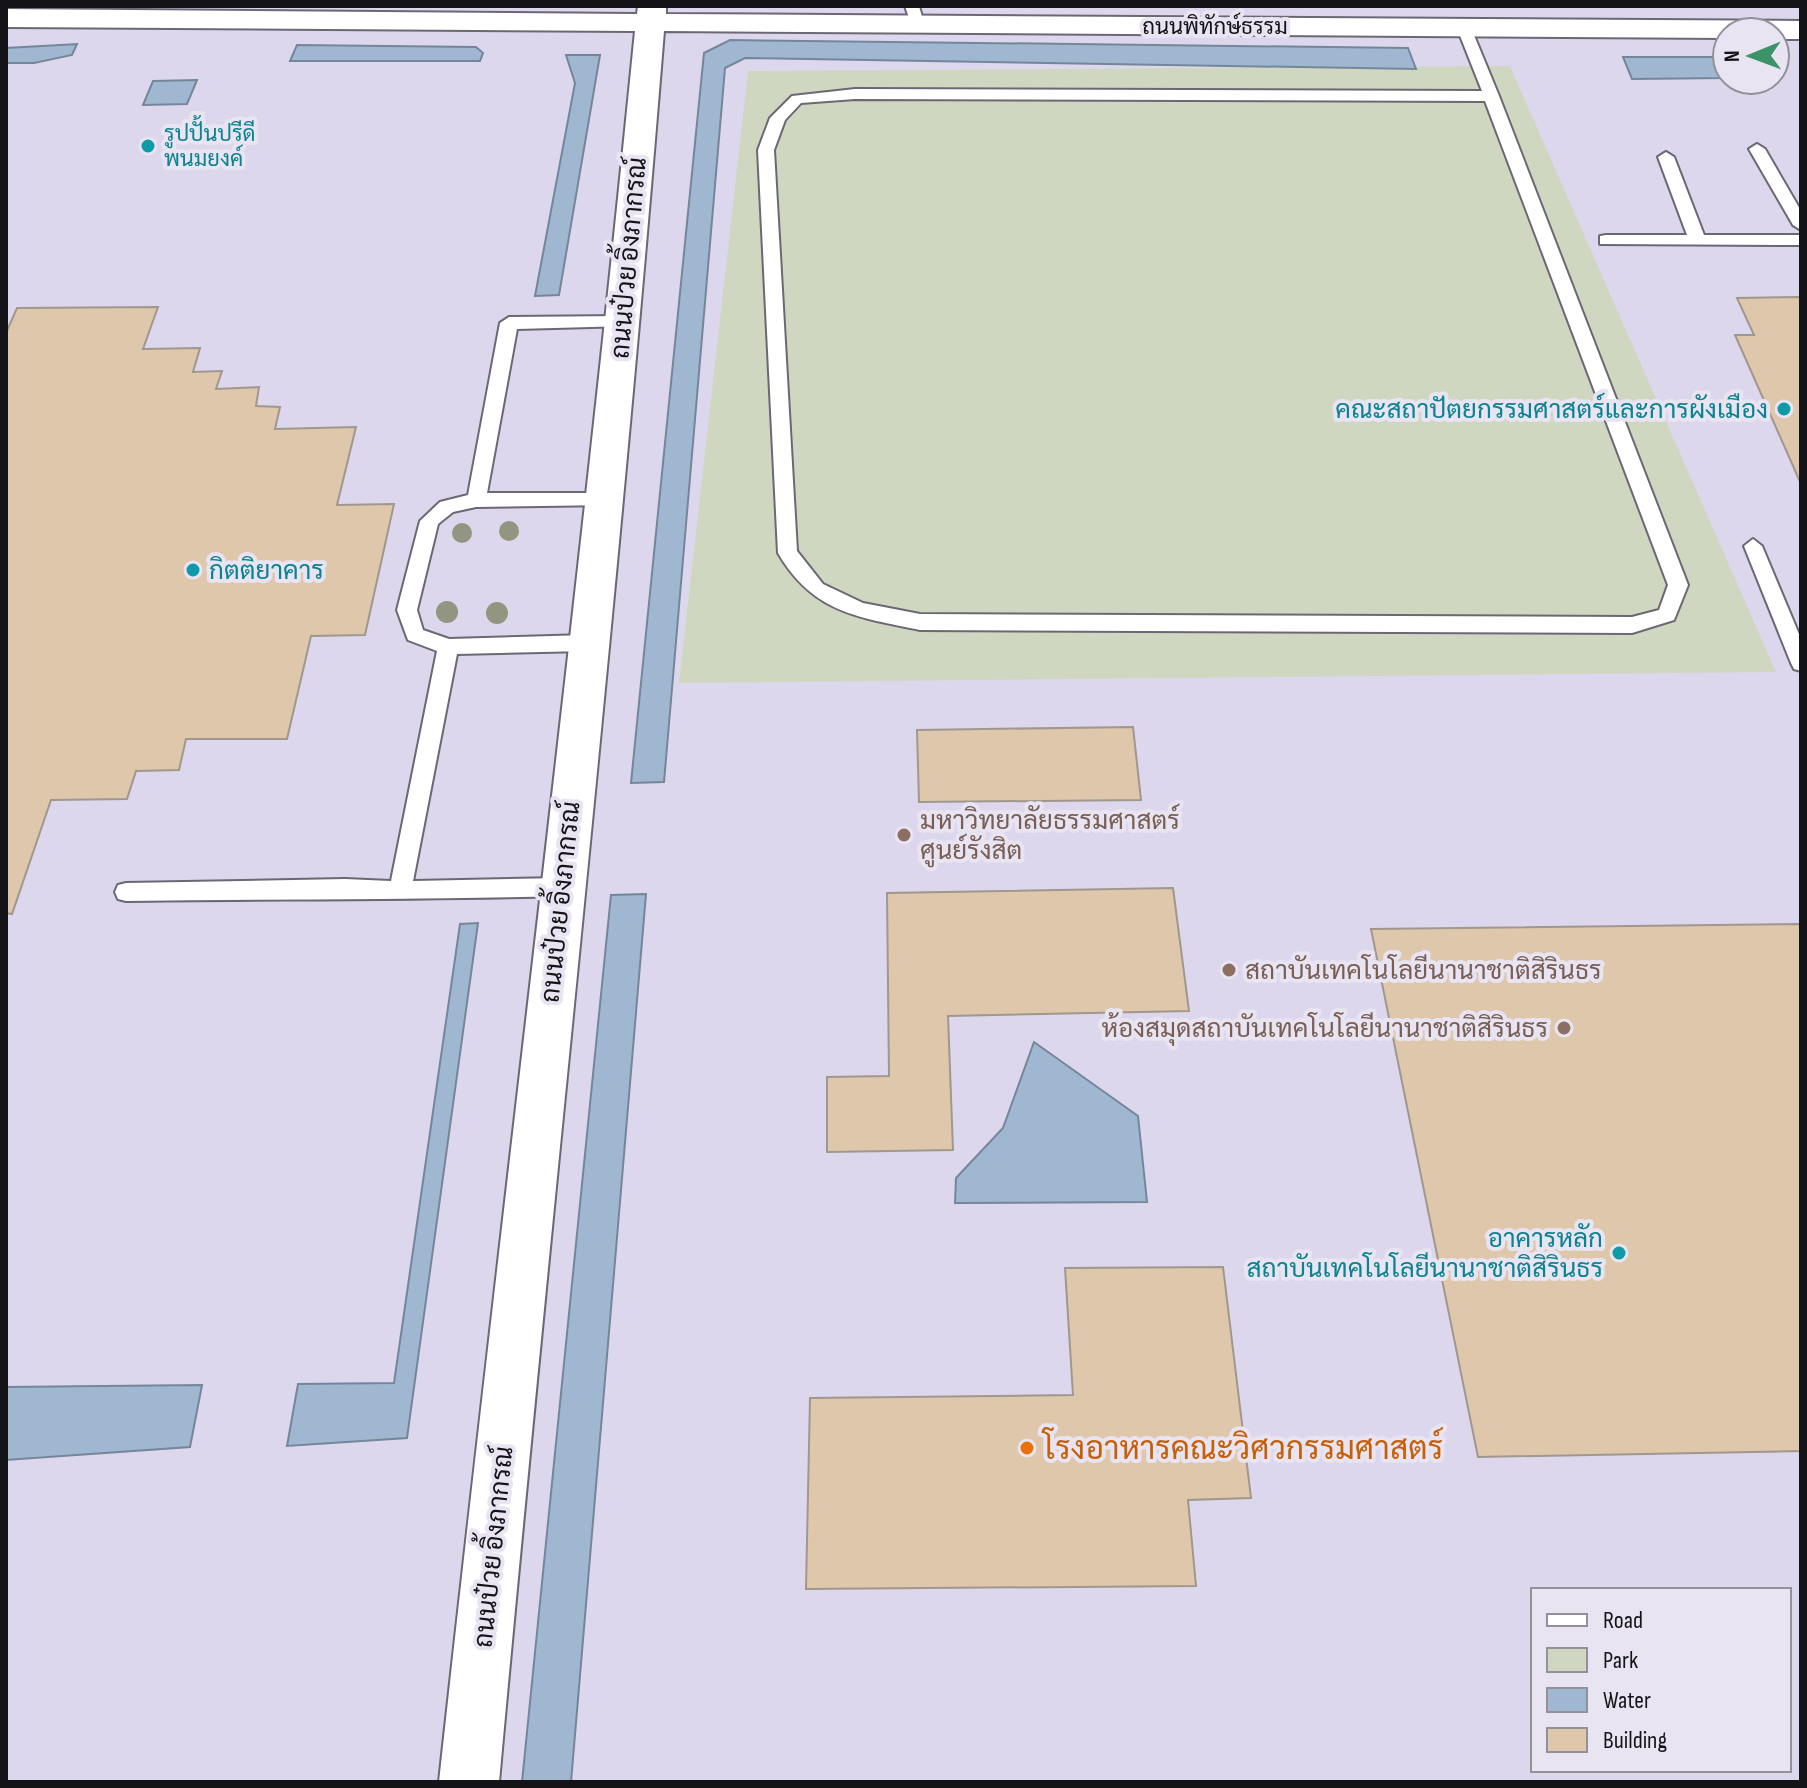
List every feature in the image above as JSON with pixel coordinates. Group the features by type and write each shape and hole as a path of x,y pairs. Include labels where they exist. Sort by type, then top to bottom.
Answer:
{"street":[{"name":"ถนนป๋วย อิ้งภากรณ์","path":"469,1782 623,322 651,14"},
{"name":"ถนนพิทักษ์ธรรม","path":"6,18 914,15 1464,28 1801,30"}],"lane":[{"path":"1464,28 1491,96 1678,585 1667,615 1632,625 920,622 859,610 816,589 788,553 766,150 778,118 797,99 855,94 1491,96"},
{"path":"1757,149 1801,225"},
{"path":"1666,157 1698,241"},
{"path":"1606,240 1801,240"},
{"path":"476,500 509,323 623,322"},
{"path":"587,643 448,647 415,635 407,610 429,521 447,507 476,500 604,500"},
{"path":"1753,546 1801,663"},
{"path":"400,891 448,647"},
{"path":"126,892 561,887"}],"shaded area":[{"name":"มหาวิทยาลัยธรรมศาสตร์ ศูนย์รังสิต","path":"6,6 1801,6 1801,1782 6,1782"}],"green space":[{"path":"1510,66 1776,672 679,683 748,71"}],"water":[{"path":"730,40 1408,48 1416,69 745,58 725,68 664,782 631,783 704,53"},
{"path":"77,44 72,55 34,63 6,63 6,48"},
{"path":"297,45 476,47 483,53 480,61 290,61"},
{"path":"566,55 600,55 559,295 535,296 575,83"},
{"path":"1623,57 1711,57 1711,78 1632,79"},
{"path":"197,80 187,104 143,105 153,81"},
{"path":"646,894 571,1782 522,1782 611,895"},
{"path":"478,923 407,1438 287,1446 298,1384 394,1383 460,924"},
{"path":"1034,1042 1138,1116 1147,1202 955,1203 956,1178 1003,1128"},
{"path":"202,1385 190,1447 6,1460 6,1387"}],"building":[{"name":"คณะสถาปัตยกรรมศาสตร์และการผังเมือง","path":"1801,297 1801,484 1735,335 1754,335 1737,298"},
{"name":"กิตติยาคาร","path":"158,307 143,349 200,348 193,372 222,371 216,389 259,387 256,406 280,407 275,429 356,427 337,505 394,504 365,635 311,636 287,739 186,739 179,770 136,771 127,799 51,800 12,914 6,913 6,333 17,308"},
{"path":"1133,727 1141,800 919,802 917,730"},
{"path":"1173,888 1189,1011 948,1016 953,1150 827,1152 827,1077 889,1076 887,893"},
{"name":"อาคารหลัก สถาบันเทคโนโลยีนานาชาติสิรินธร","path":"1801,924 1801,1451 1478,1457 1371,929"},
{"name":"โรงอาหารคณะวิศวกรรมศาสตร์","path":"1223,1267 1251,1498 1188,1500 1196,1586 806,1589 810,1398 1073,1395 1065,1268"}],"place":[{"name":"รูปปั้นปรีดี พนมยงค์","path":"148,146"},
{"name":"คณะสถาปัตยกรรมศาสตร์และการผังเมือง","path":"1784,409"},
{"name":"กิตติยาคาร","path":"193,570"},
{"name":"มหาวิทยาลัยธรรมศาสตร์ ศูนย์รังสิต","path":"904,835"},
{"name":"สถาบันเทคโนโลยีนานาชาติสิรินธร","path":"1229,970"},
{"name":"ห้องสมุดสถาบันเทคโนโลยีนานาชาติสิรินธร","path":"1564,1028"},
{"name":"อาคารหลัก สถาบันเทคโนโลยีนานาชาติสิรินธร","path":"1619,1253"},
{"name":"โรงอาหารคณะวิศวกรรมศาสตร์","path":"1027,1448"}]}
